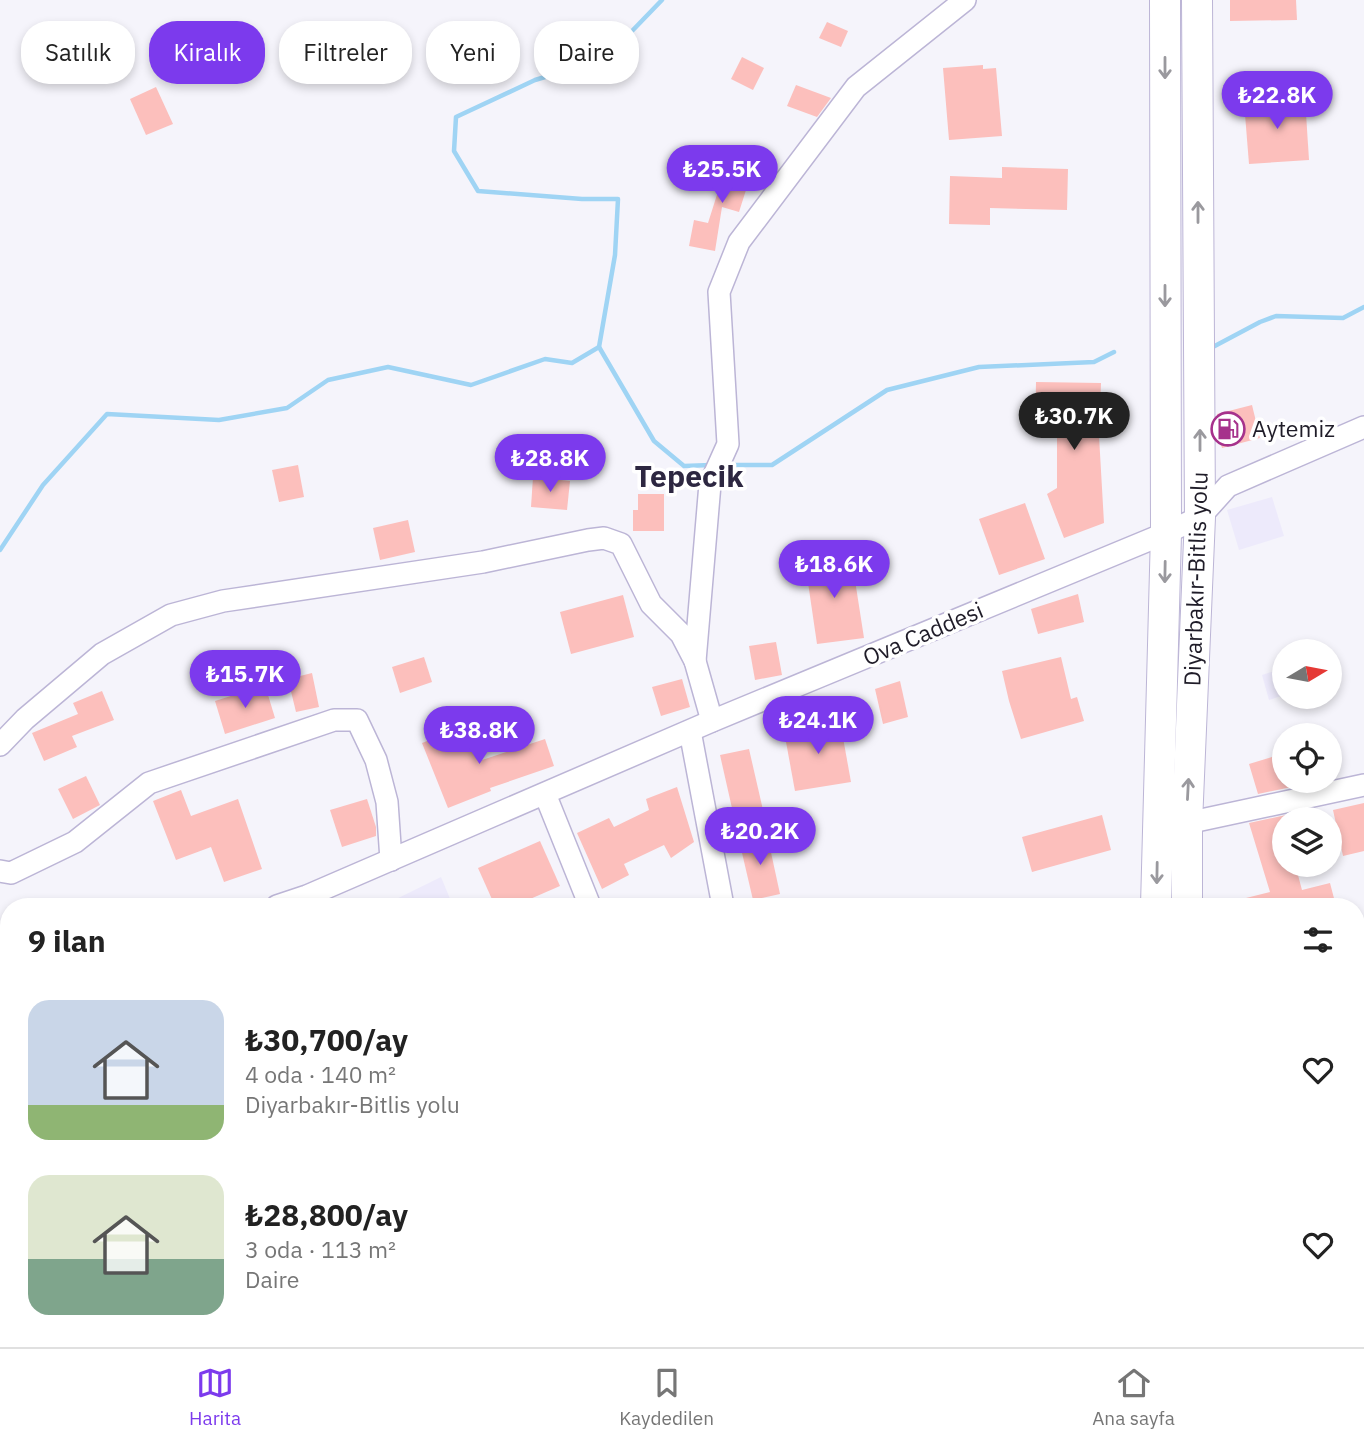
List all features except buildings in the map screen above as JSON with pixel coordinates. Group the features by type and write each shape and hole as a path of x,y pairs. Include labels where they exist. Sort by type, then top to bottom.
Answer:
{"highway":[{"name":"Diyarbakır-Bitlis yolu","path":"1156,898 1166,533 1164,0"},
{"name":"Diyarbakır-Bitlis yolu","path":"1187,898 1187,823 1200,517 1197,0"}],"street":[{"path":"695,661 710,484 728,443 719,292 739,242 856,87 965,0"},
{"name":"Ova Caddesi","path":"315,898 391,860 712,721 1166,533 1200,517 1228,486 1364,427"},
{"path":"0,745 25,719 102,654 171,615 223,601 483,562 604,538 621,544 651,604 681,634 695,661 712,721"},
{"path":"0,871 11,873 75,842 149,783 334,720 357,720 376,760 387,802 391,860"},
{"path":"690,731 721,898"},
{"path":"1187,823 1364,785"},
{"path":"545,794 587,898"}],"shaded area":[{"path":"1272,497 1284,536 1239,550 1227,510"},
{"path":"1272,672 1272,699 1269,700 1262,675"},
{"path":"441,877 450,898 398,898"}],"waterway":[{"path":"662,0 605,59 535,80 456,117 454,151 478,191 618,199 615,255 599,347 654,441 684,466 711,465"},
{"path":"1211,348 1276,316 1343,318 1364,307"},
{"path":"0,550 43,485 107,414 219,420 287,408 328,380 388,367 471,385 545,359 572,363 599,347"},
{"path":"726,465 772,465 887,390 979,367 1094,362 1114,352"}],"place":[{"name":"Aytemiz","path":"1228,429"}],"district":[{"name":"Tepecik","path":"689,477"}]}
